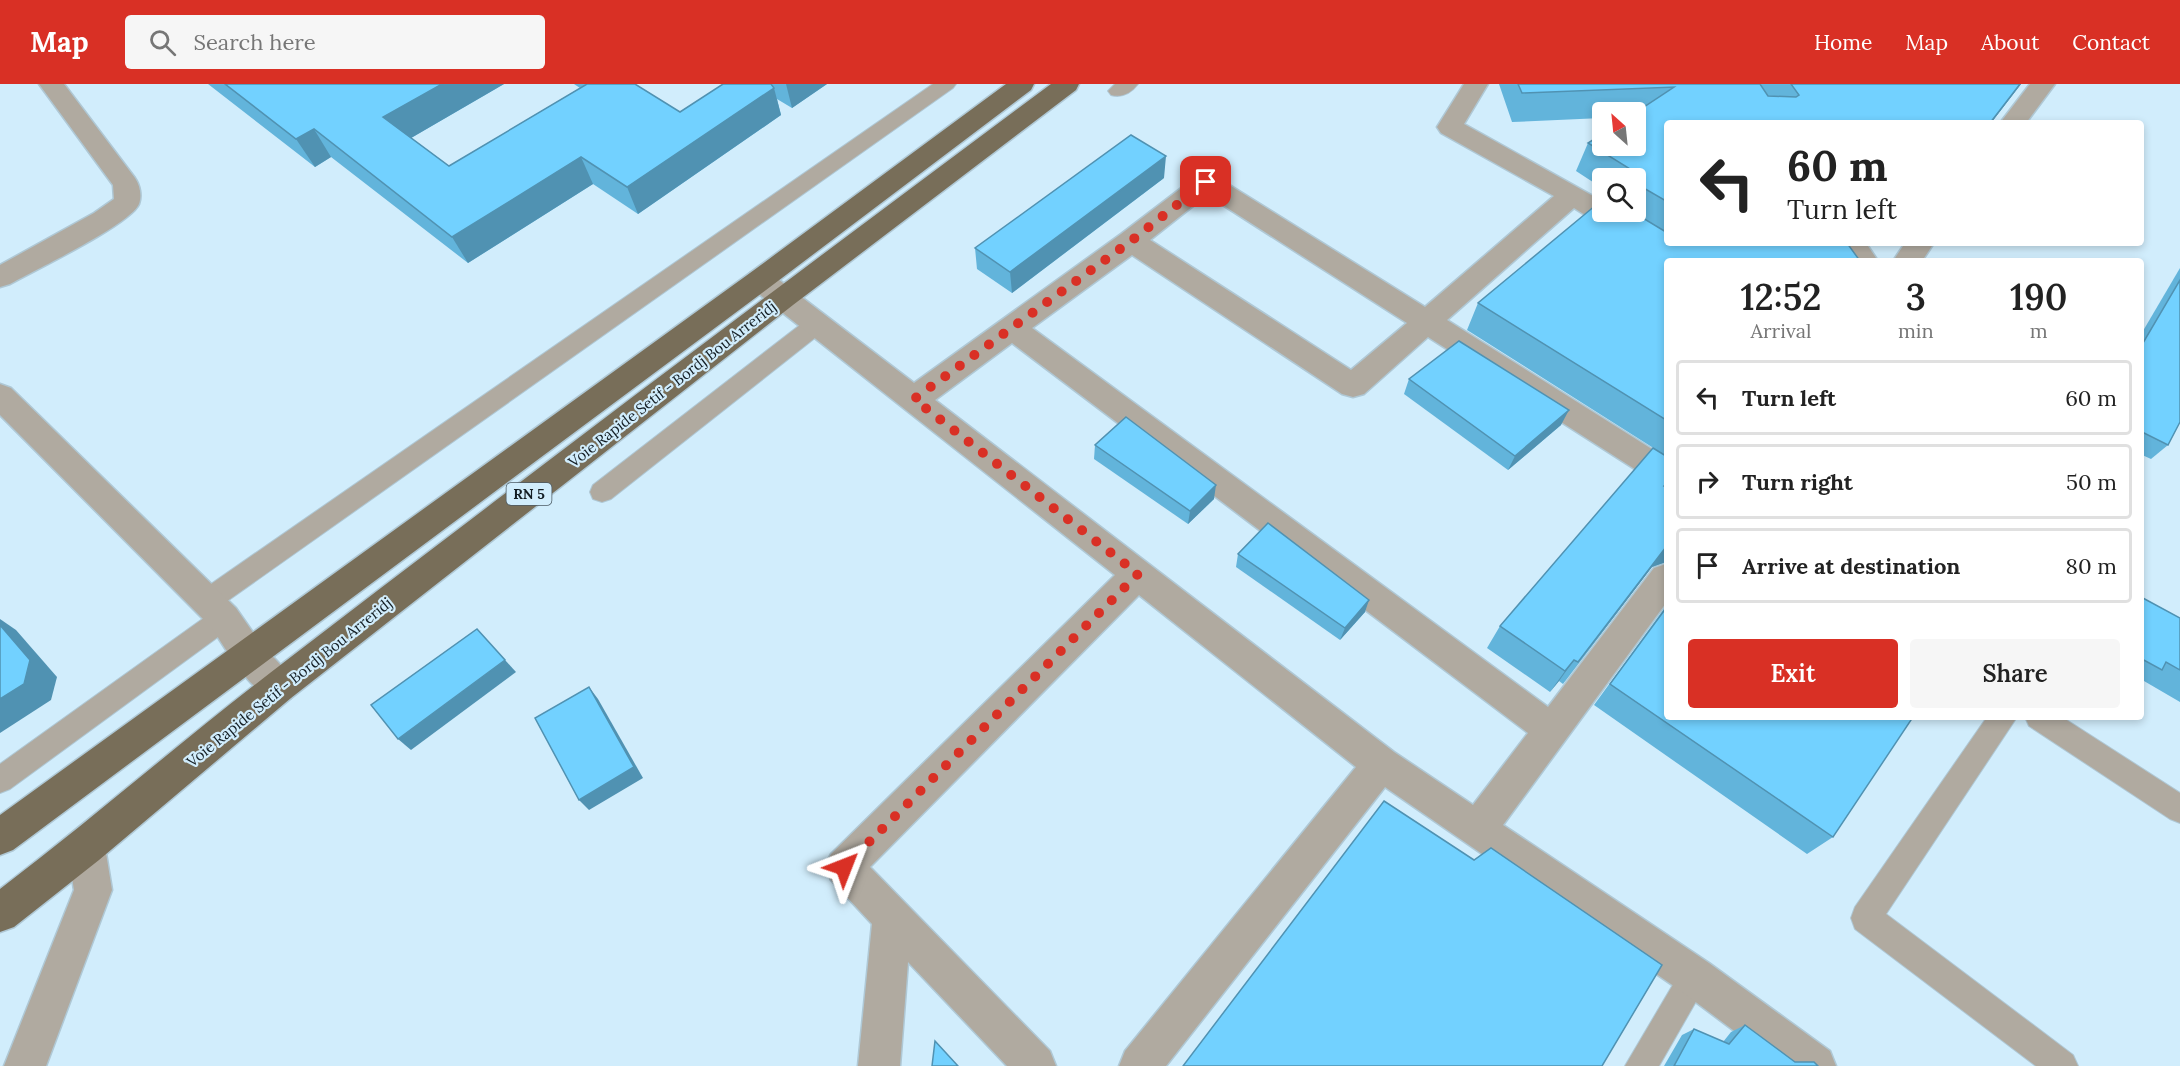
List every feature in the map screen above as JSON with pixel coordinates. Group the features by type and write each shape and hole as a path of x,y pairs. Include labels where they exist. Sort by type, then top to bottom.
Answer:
{"highway":[{"name":"Voie Rapide Setif - Bordj Bou Arreridj","path":"0,913 86,847 279,687 1022,84"},
{"name":"Voie Rapide Setif - Bordj Bou Arreridj","path":"0,837 249,655 1067,84"}],"street":[{"path":"0,277 104,220 127,202 126,184 51,84"},
{"path":"1476,84 1450,127 1572,195 1674,258"},
{"path":"2015,120 2043,84"},
{"path":"914,399 1131,241 1206,182 1664,472"},
{"path":"1131,241 1353,386 1572,195"},
{"path":"771,289 1381,764 1695,977 1815,1066"},
{"path":"1011,327 1551,730"},
{"path":"2,403 215,610 249,655 279,687"},
{"path":"1035,1066 844,867 1138,574"},
{"path":"1478,828 1664,581"},
{"path":"1140,1066 1381,764"},
{"path":"25,1066 93,890 86,847"},
{"path":"879,1066 892,918"}],"lane":[{"path":"0,780 215,610 940,85"},
{"path":"602,492 817,324"},
{"path":"2001,720 1866,918 2062,1066"},
{"path":"2044,720 2180,809"},
{"path":"1641,1066 1695,977"}],"building":[{"path":"225,84 442,84 383,117 449,166 587,84 635,84 680,112 723,84 771,84 774,88 627,187 581,157 452,237 314,129 296,139"},
{"path":"1518,84 1760,84 1768,96 1796,97 1799,95 1791,84 2020,84 1992,120 1664,120 1664,200 1646,189 1646,168 1629,168 1609,156 1646,156 1646,106 1674,87 1522,93"},
{"path":"1131,135 1166,156 1010,272 975,248"},
{"path":"1592,208 1592,222 1646,222 1646,220 1664,231 1664,246 1849,246 1858,258 1664,258 1664,419 1478,303"},
{"path":"2180,280 2180,422 2168,445 2144,433 2144,341"},
{"path":"1459,341 1569,410 1515,456 1409,379"},
{"path":"1126,417 1216,485 1190,511 1095,445"},
{"path":"1653,448 1664,455 1664,550 1578,662 1574,660 1565,671 1500,626"},
{"path":"1268,523 1369,600 1345,628 1238,554"},
{"path":"2144,599 2180,618 2180,670 2166,662 2162,670 2144,660"},
{"path":"1664,611 1664,720 1911,720 1833,837 1610,684"},
{"path":"0,625 30,660 24,684 0,699"},
{"path":"477,629 505,660 398,739 371,705"},
{"path":"589,687 634,767 579,800 535,718"},
{"path":"1384,801 1474,860 1491,848 1662,965 1602,1066 1183,1066"},
{"path":"1745,1025 1795,1062 1814,1062 1818,1066 1674,1066 1694,1029 1729,1044"},
{"path":"935,1041 958,1066 932,1066"}],"route":[{"path":"844,867 1138,574 914,399 1131,241 1206,182"}]}
